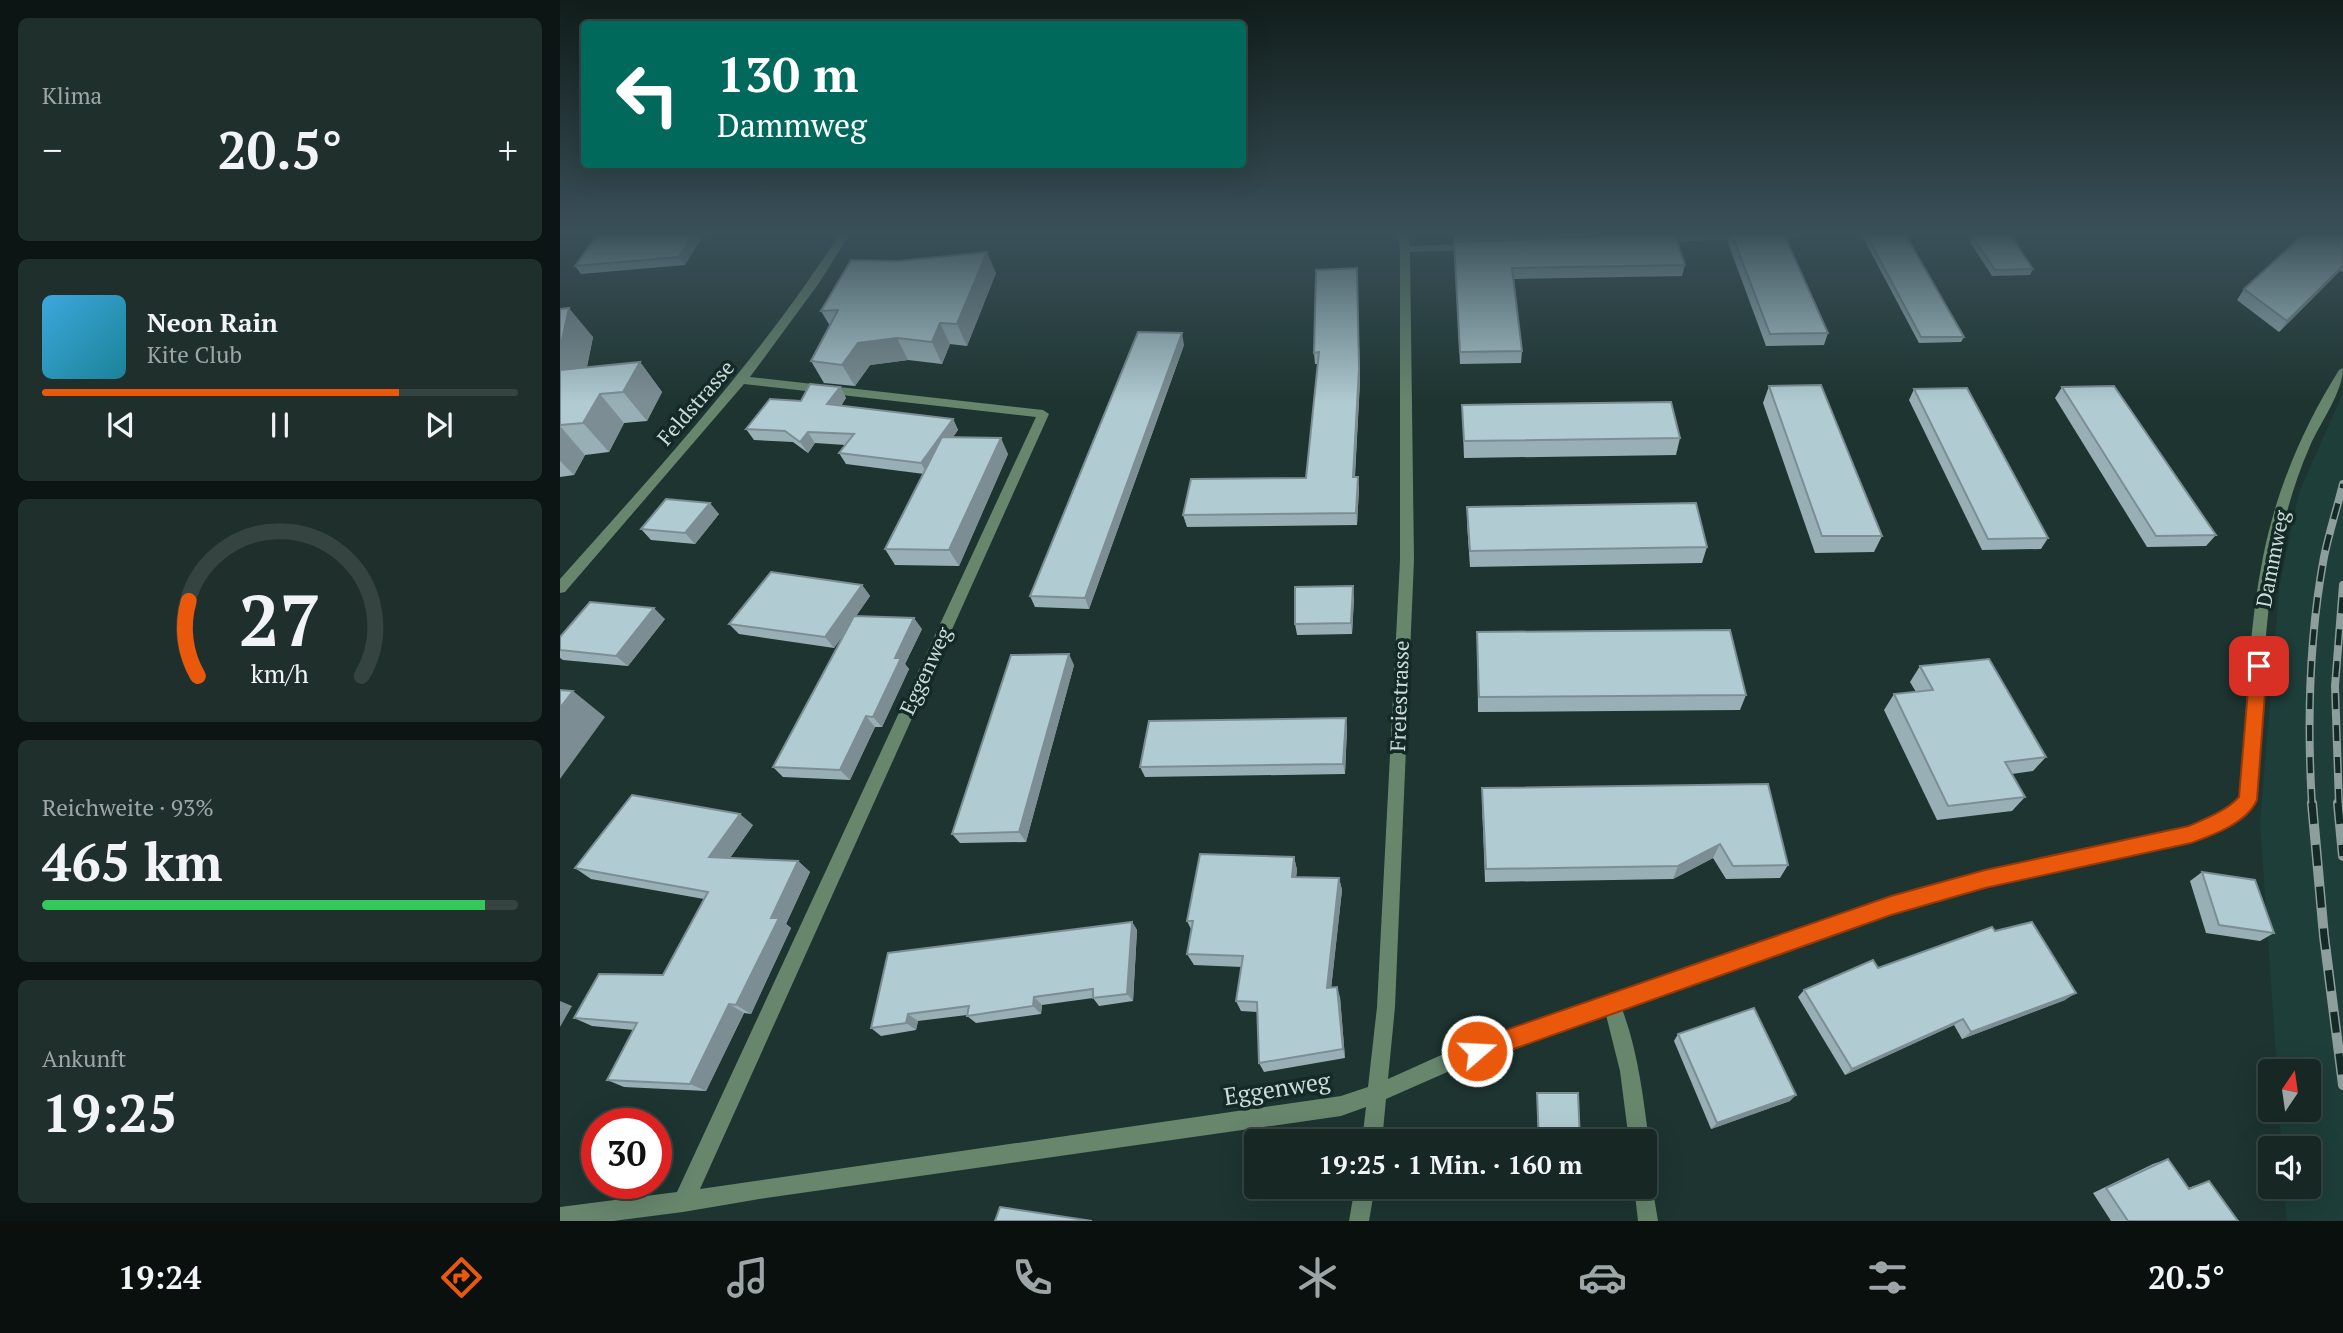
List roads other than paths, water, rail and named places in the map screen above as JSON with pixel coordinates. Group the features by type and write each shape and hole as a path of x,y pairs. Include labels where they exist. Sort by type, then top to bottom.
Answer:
{"street":[{"name":"Feldstrasse","path":"560,588 744,380 810,289"},
{"name":"Freiestrasse","path":"1374,1129 1387,995 1407,547 1405,289"},
{"name":"Dammweg","path":"1378,1093 1459,1057 1891,905 1985,879 2191,834 2237,811 2248,800 2265,585 2286,491 2307,440 2343,372"},
{"name":"Eggenweg","path":"683,1202 1043,414 744,380"},
{"path":"1611,1004 1623,1033 1637,1129"},
{"name":"Eggenweg","path":"560,1217 1286,1116 1341,1106 1378,1093"},
{"path":"1359,1221 1363,1199"},
{"path":"1645,1199 1648,1221"}],"railway":[{"path":"2312,805 2312,649 2324,557 2343,484"},
{"path":"2339,805 2335,686 2343,585"},
{"path":"2312,803 2324,936 2343,1085"},
{"path":"2338,803 2343,856"}]}
